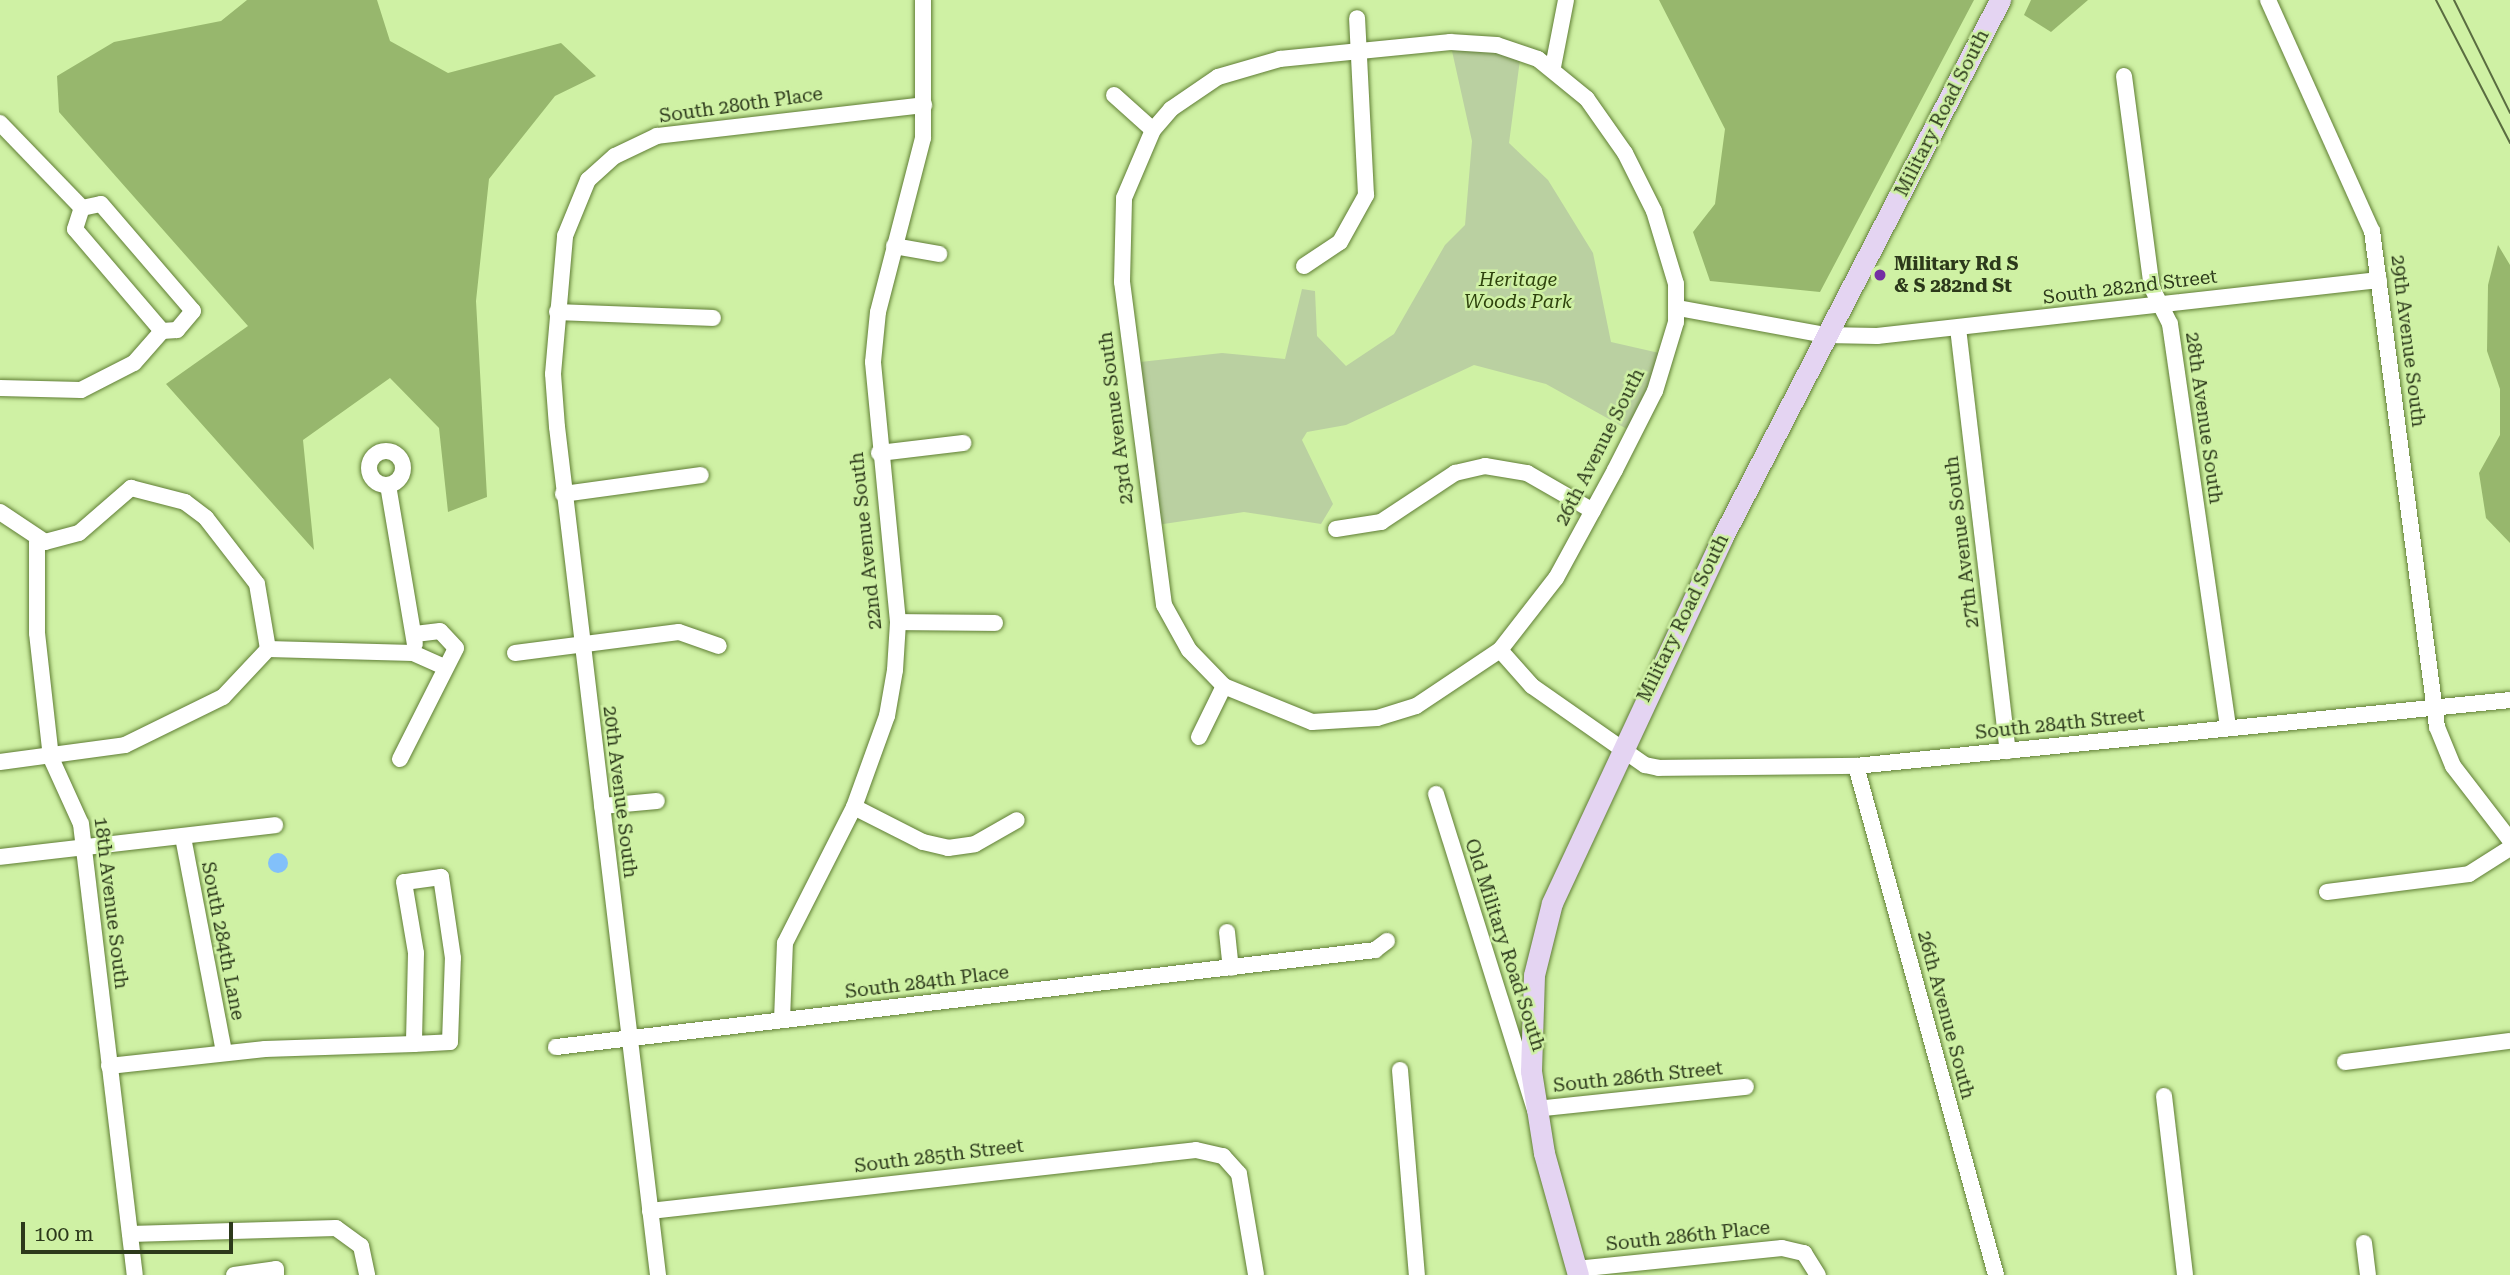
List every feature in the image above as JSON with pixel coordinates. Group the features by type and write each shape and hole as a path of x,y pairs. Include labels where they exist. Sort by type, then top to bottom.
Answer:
{"main road":[{"name":"Military Road South","path":"1577,1272 1535,1109 1529,1036 1540,948 1565,865 1825,335 2000,0"}],"street":[{"name":"22nd Avenue South","path":"782,1020 785,943 854,807 887,716 898,622 879,453 873,362 894,246 923,138 923,0"},
{"path":"1114,95 1153,130 1171,109 1218,77 1280,59 1475,43 1521,52 1553,68 1566,0"},
{"name":"29th Avenue South","path":"2268,0 2364,205 2379,280 2433,708 2453,766 2510,840"},
{"path":"1304,266 1340,242 1366,195 1361,51 1357,18"},
{"name":"26th Avenue South","path":"1500,650 1544,596 1593,511 1655,391 1678,308 1666,245 1640,180 1587,99 1553,68"},
{"name":"28th Avenue South","path":"2124,76 2152,288 2170,324 2228,728"},
{"name":"South 280th Place","path":"557,313 565,236 579,195 602,166 628,148 713,126 924,105"},
{"path":"0,123 82,208"},
{"name":"23rd Avenue South","path":"1153,130 1124,198 1119,245 1153,553 1164,605 1177,633 1223,686"},
{"path":"0,388 81,390 134,363 162,331 177,330 193,311 101,204 82,208"},
{"path":"82,208 75,229 162,331"},
{"path":"894,246 939,254"},
{"name":"South 282nd Street","path":"1678,308 1825,335 1958,328 2379,280"},
{"path":"557,313 713,318"},
{"name":"20th Avenue South","path":"557,313 553,374 564,494 658,1275"},
{"name":"27th Avenue South","path":"1958,328 2008,751"},
{"path":"879,453 963,443"},
{"path":"1336,529 1381,522 1443,480 1485,466 1527,473 1593,511"},
{"path":"564,494 701,475"},
{"path":"388,485 401,587 417,634 413,653"},
{"path":"0,512 37,542 79,533 124,491 169,494 205,518 257,584 268,649"},
{"name":"18th Avenue South","path":"37,542 37,634 51,758 76,803 84,847 135,1275"},
{"path":"898,622 995,623"},
{"path":"516,653 679,632 719,646"},
{"path":"400,759 456,648 448,634 417,634"},
{"path":"0,762 51,758 125,745 214,702 268,649 413,653 445,667"},
{"path":"1199,737 1223,686 1276,712 1345,723 1416,706 1500,650 1532,686 1621,747"},
{"name":"South 284th Street","path":"1621,747 1659,768 1856,766 2510,700"},
{"name":"26th Avenue South","path":"1856,766 1996,1275"},
{"name":"Old Military Road South","path":"1436,794 1535,1109"},
{"path":"602,806 657,801"},
{"path":"854,807 923,842 948,848 982,842 1017,820"},
{"path":"0,857 275,825"},
{"name":"South 284th Lane","path":"183,837 223,1052"},
{"path":"2327,892 2446,880 2469,874 2510,848"},
{"path":"109,1066 223,1052 415,1044 450,1042 453,958 441,877 404,882 416,953 415,1044"},
{"path":"1227,932 1231,968"},
{"name":"South 284th Place","path":"556,1047 1375,950 1387,941"},
{"path":"2345,1062 2510,1041"},
{"path":"1400,1070 1417,1275"},
{"name":"South 286th Street","path":"1535,1109 1746,1087"},
{"path":"2164,1096 2185,1275"},
{"name":"South 285th Street","path":"650,1211 1162,1151 1204,1150 1230,1161 1246,1192 1256,1275"},
{"path":"130,1234 336,1228 361,1246 367,1275"},
{"path":"2364,1243 2368,1275"},
{"name":"South 286th Place","path":"1577,1272 1767,1248 1804,1253 1818,1275"},
{"path":"234,1275 276,1269 276,1275"}],"green space":[{"path":"247,0 377,0 390,41 448,73 561,43 596,76 555,96 489,179 476,301 487,497 448,512 439,428 390,378 303,440 314,550 166,384 248,326 59,112 57,76 114,42 221,21"},
{"path":"1659,0 1974,0 1820,292 1710,281 1693,232 1715,204 1725,129"},
{"path":"2031,0 2088,0 2051,32 2024,15"},
{"name":"Heritage Woods Park","path":"1450,42 1521,52 1509,143 1548,180 1593,253 1611,342 1668,355 1634,433 1546,384 1474,365 1346,425 1307,432 1302,440 1333,504 1321,524 1244,512 1150,526 1131,363 1222,353 1285,359 1302,289 1315,291 1317,336 1346,366 1394,334 1445,245 1465,225 1472,141"},
{"path":"2498,245 2510,265 2510,543 2486,518 2479,473 2500,435 2500,389 2487,351 2488,285"}],"water":[{"path":"278,853 285,856 288,863 285,870 278,873 271,870 268,863 271,856"}],"tram line":[{"path":"2436,0 2510,143"},
{"path":"2454,0 2510,113"}],"place":[{"name":"Military Rd S & S 282nd St","path":"1880,275"}]}
